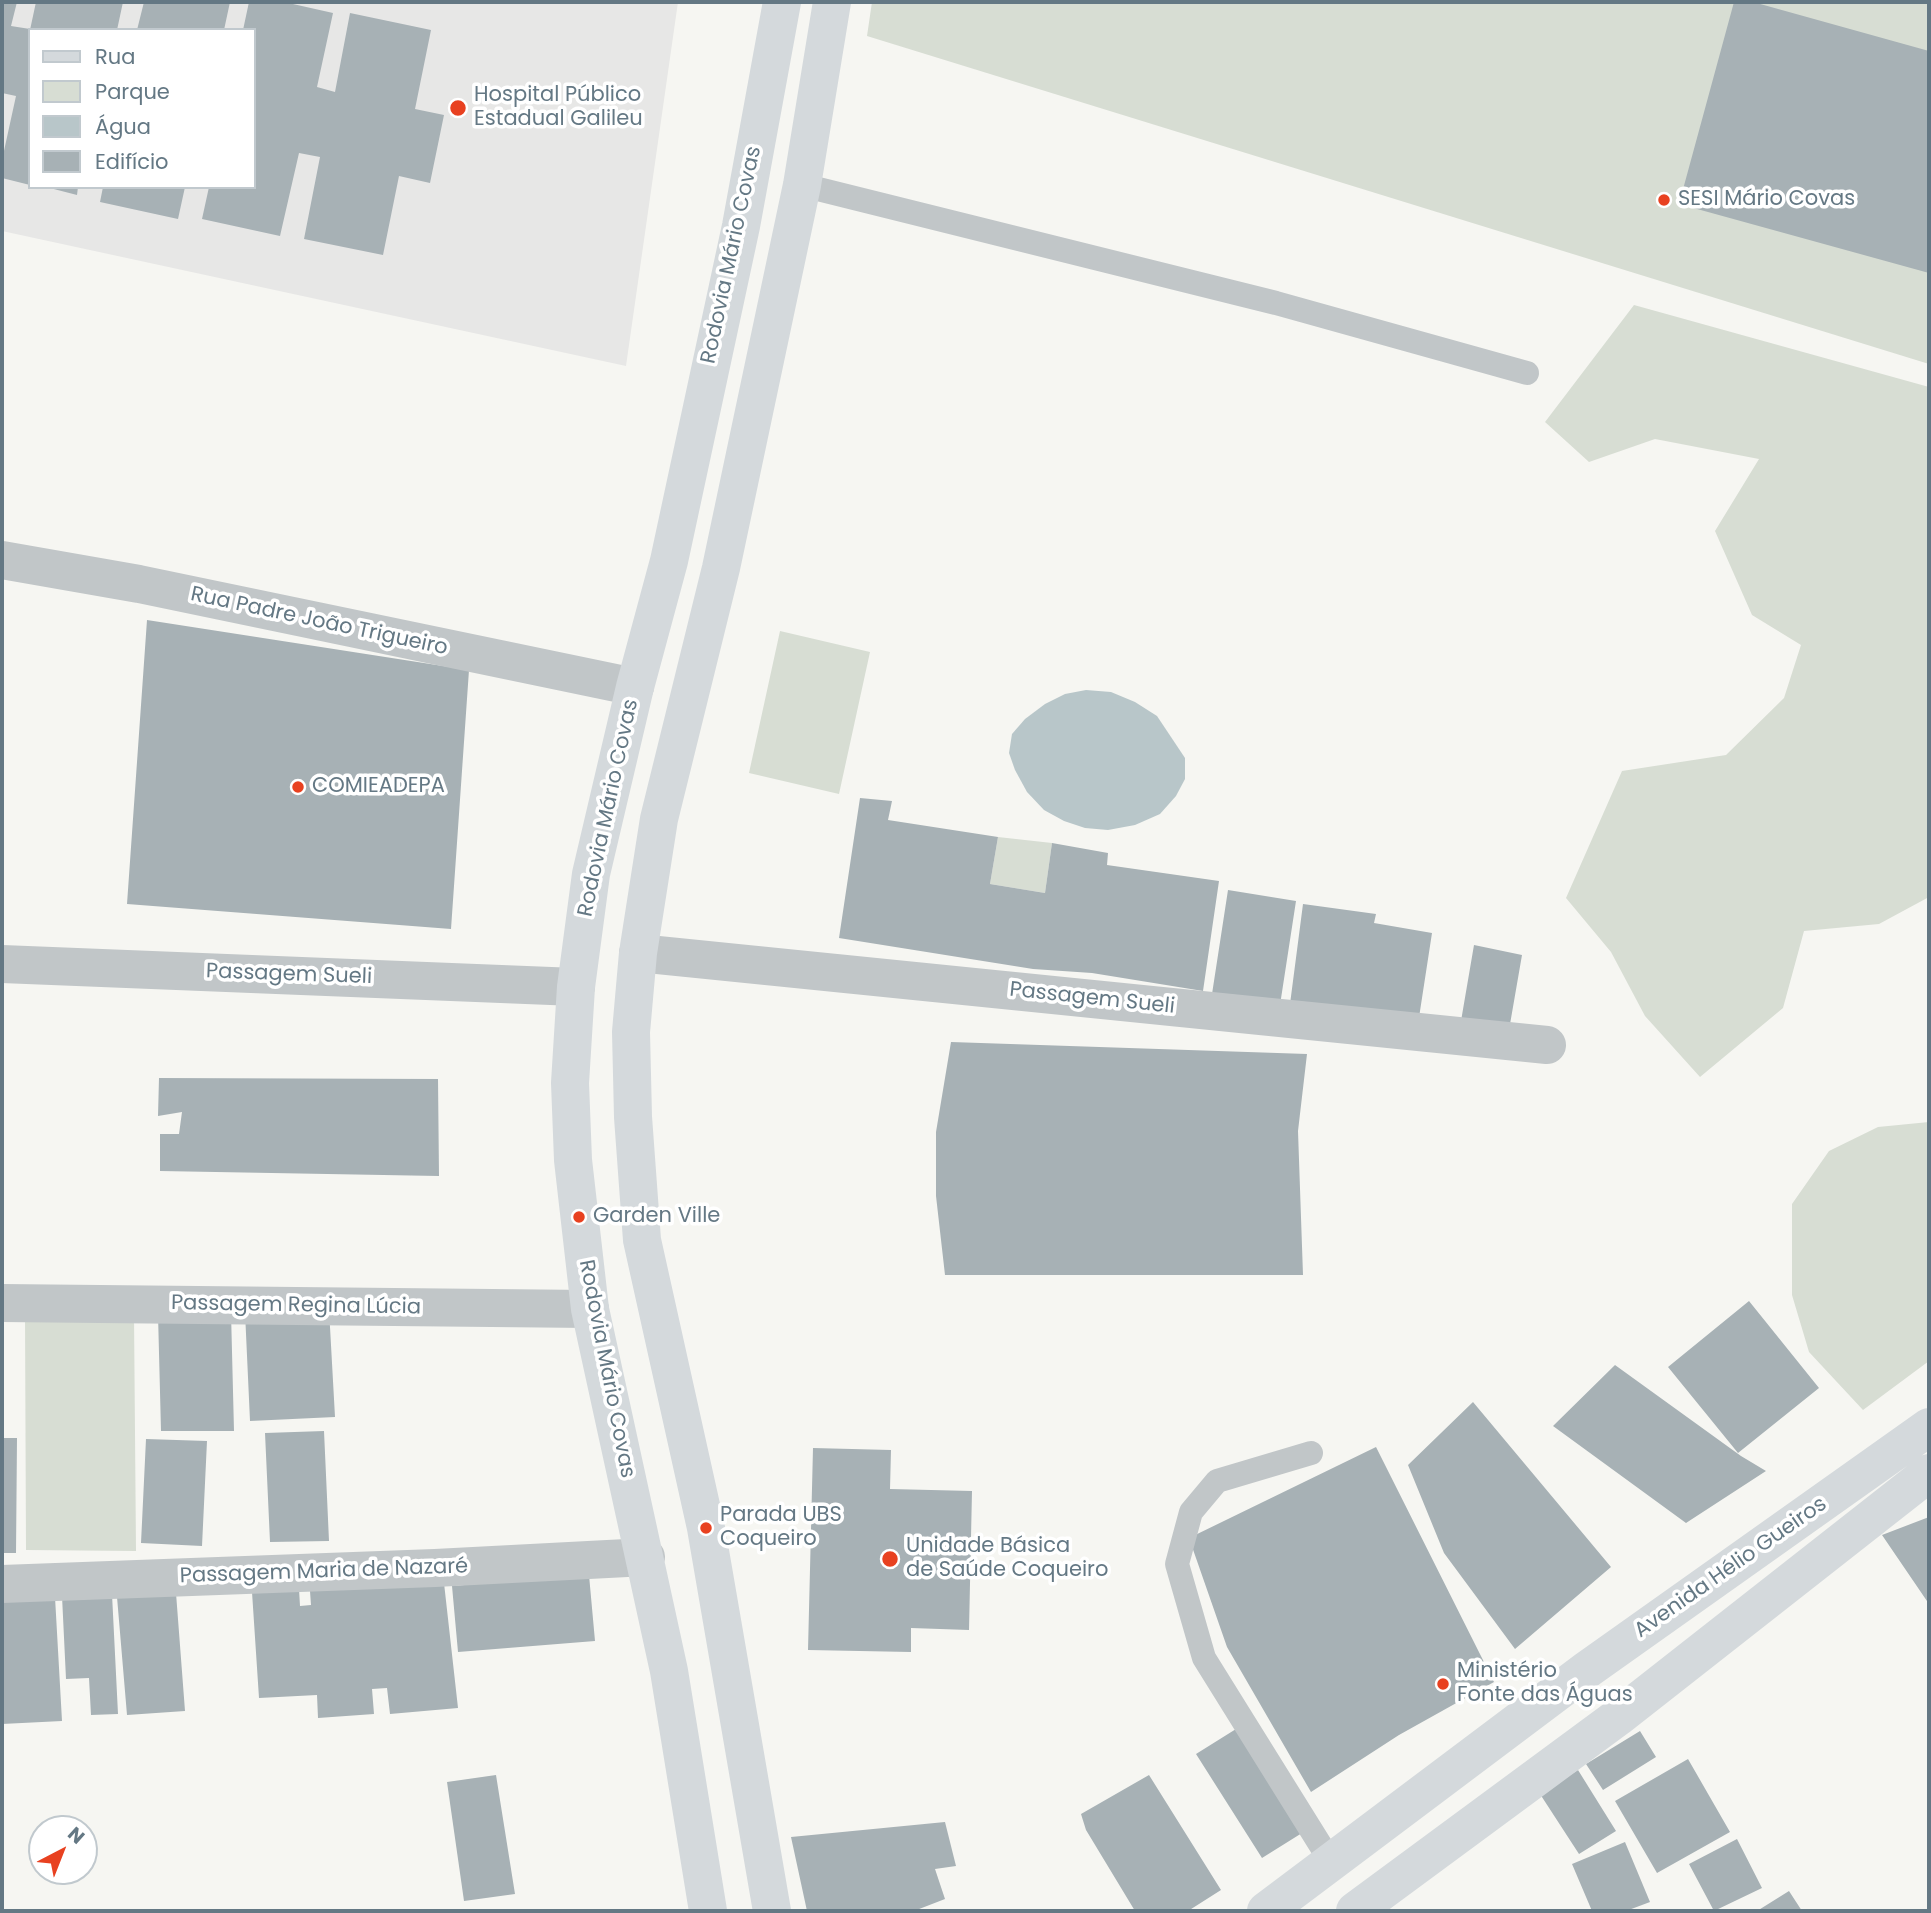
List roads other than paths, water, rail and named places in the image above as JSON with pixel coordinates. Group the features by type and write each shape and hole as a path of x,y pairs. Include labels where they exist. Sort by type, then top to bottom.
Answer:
{"main road":[{"name":"Rodovia Mário Covas","path":"708,1911 669,1671 590,1309 573,1160 570,1083 576,987 591,874 635,687 669,561 741,226 782,2"},
{"path":"772,1911 706,1528 642,1240 633,1117 631,1032 638,953 659,819 721,568 802,185 832,2"},
{"name":"Avenida Hélio Gueiros","path":"1266,1911 1588,1669 1929,1427"},
{"name":"Avenida Hélio Gueiros","path":"1355,1911 1618,1717 1929,1473"}],"street":[{"name":"Rua Padre João Trigueiro","path":"2,561 139,584 635,687"},
{"name":"Passagem Sueli","path":"638,953 1546,1045"},
{"name":"Passagem Sueli","path":"2,964 576,987"},
{"name":"Passagem Regina Lúcia","path":"2,1303 590,1309"},
{"name":"Passagem Maria de Nazaré","path":"2,1584 435,1568 646,1557"}],"lane":[{"path":"802,185 1276,303 1527,373"},
{"path":"1311,1453 1217,1481 1191,1512 1177,1564 1204,1658 1331,1862"}],"water":[{"path":"1086,690 1111,692 1135,702 1157,716 1185,758 1185,779 1176,796 1160,814 1135,825 1108,830 1085,828 1044,810 1027,792 1009,753 1012,734 1025,719 1045,704 1065,694"}],"place":[{"name":"Hospital Público Estadual Galileu","path":"458,108"},
{"name":"SESI Mário Covas","path":"1664,200"},
{"name":"COMIEADEPA","path":"298,787"},
{"name":"Garden Ville","path":"579,1217"},
{"name":"Parada UBS Coqueiro","path":"706,1528"},
{"name":"Unidade Básica de Saúde Coqueiro","path":"890,1559"},
{"name":"Ministério Fonte das Águas","path":"1443,1684"}]}
